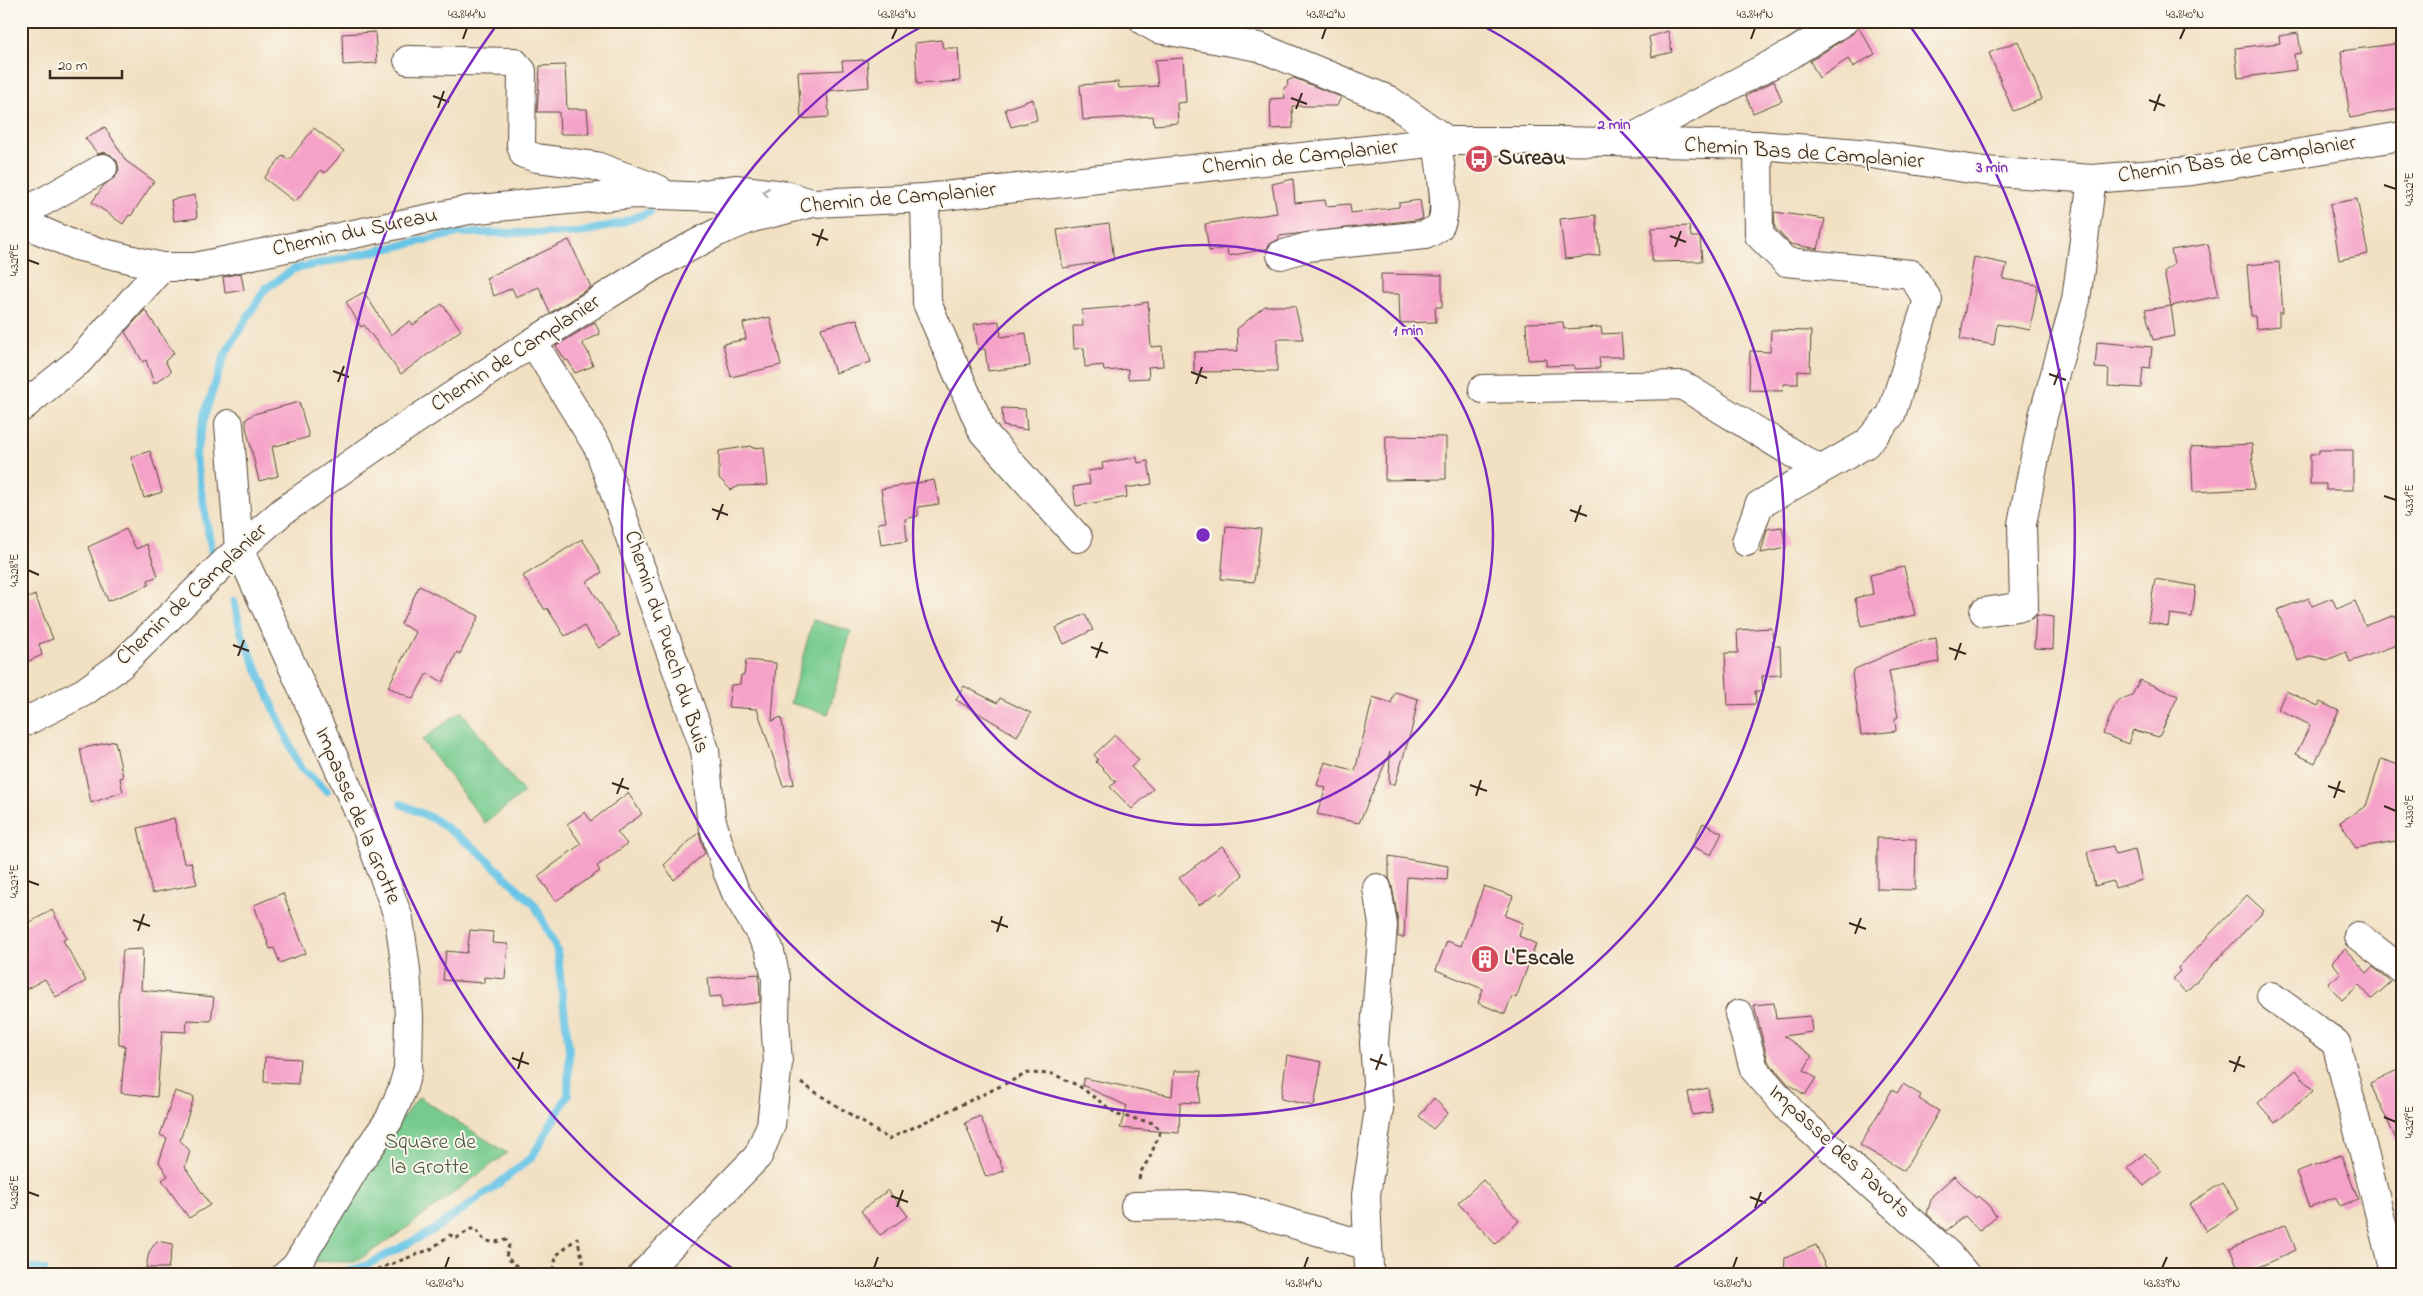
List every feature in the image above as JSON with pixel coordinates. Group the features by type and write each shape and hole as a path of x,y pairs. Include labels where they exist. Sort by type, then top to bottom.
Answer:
{"street":[{"path":"1144,21 1158,29 1259,47 1389,100 1442,142 1441,170 1444,216 1439,227 1425,235 1307,246 1281,255"},
{"name":"Chemin de Camplanier","path":"21,724 84,692 121,665 239,548 290,506 533,342 654,266 718,232 752,218 813,203 925,198 1442,142 1623,142 1794,53 1844,21"},
{"path":"408,60 514,62 522,71 522,145 524,154 537,158 596,166 685,195 718,232"},
{"name":"Chemin Bas de Camplanier","path":"1623,142 1758,146 1871,154 1984,171 2092,179 2192,171 2402,136"},
{"path":"1746,542 1759,505 1866,444 1891,414 1928,300 1911,274 1786,262 1759,235 1758,146"},
{"path":"21,214 103,168"},
{"path":"1984,612 2024,606 2022,524 2043,416 2076,300 2092,179"},
{"name":"Chemin du Sureau","path":"685,195 735,189 785,195 813,203"},
{"name":"Chemin du Sureau","path":"21,222 76,246 162,267 195,267 469,210 634,194 715,196 752,218"},
{"path":"925,198 927,304 979,424 983,432 1078,538"},
{"path":"21,408 79,361 162,267"},
{"name":"Chemin du Puech du Buis","path":"533,342 599,449 632,536 656,616 688,698 705,750 711,818 718,842 736,893 769,948 776,978 775,1020 778,1063 771,1125 758,1156 642,1275"},
{"path":"1483,389 1682,385 1820,470"},
{"name":"Impasse de la Grotte","path":"229,424 239,548 367,830 399,919 409,1016 408,1069 402,1090 389,1120 357,1165 296,1266 286,1275"},
{"path":"1371,1275 1366,1195 1379,1109 1374,1043 1383,925 1377,888"},
{"path":"2358,936 2402,970"},
{"path":"2271,996 2336,1042 2396,1275"},
{"name":"Impasse des Pavots","path":"1739,1014 1754,1069 1793,1114 1949,1255 1966,1275"},
{"path":"1135,1206 1198,1205 1242,1209 1368,1246"}],"path":[{"path":"778,1063 795,1079 889,1139 1028,1073 1053,1074 1079,1086 1118,1115 1154,1123 1160,1132 1150,1158 1140,1173 1135,1206"},
{"path":"362,1275 431,1249 450,1235 457,1238 470,1229 476,1229 480,1239 488,1243 506,1240 509,1245 506,1256 528,1275"},
{"path":"548,1275 552,1272 557,1255 577,1238 585,1269 592,1275"}],"green space":[{"path":"813,620 851,631 828,714 790,703"},
{"path":"461,711 524,793 485,823 422,740"},
{"name":"Square de la Grotte","path":"419,1097 507,1153 404,1230 355,1262 305,1261 363,1167"}],"building":[{"path":"1858,27 1875,54 1853,67 1848,59 1819,78 1810,61 1852,34"},
{"path":"1668,31 1672,52 1652,57 1649,37"},
{"path":"375,32 377,63 343,65 342,34"},
{"path":"2298,33 2301,53 2294,54 2296,70 2238,78 2235,48 2280,43 2279,36"},
{"path":"941,40 943,48 958,48 960,81 917,84 915,43"},
{"path":"2018,41 2042,99 2013,111 1989,53"},
{"path":"2402,43 2402,96 2397,96 2399,109 2350,118 2341,51"},
{"path":"1183,58 1186,102 1177,103 1178,123 1154,125 1153,116 1083,120 1080,85 1118,82 1119,88 1158,86 1155,60"},
{"path":"867,60 869,87 827,91 829,117 801,119 798,72 843,70 842,61"},
{"path":"565,65 567,109 587,109 589,134 560,134 559,112 537,112 540,66"},
{"path":"1294,78 1341,97 1337,106 1292,106 1293,128 1271,129 1270,99 1285,98 1284,88 1288,85 1287,81"},
{"path":"1774,81 1782,101 1753,113 1746,96"},
{"path":"1033,99 1037,120 1011,127 1005,109"},
{"path":"105,127 126,161 154,181 131,216 129,215 123,224 92,202 104,185 116,176 119,169 117,161 111,155 104,152 98,154 85,138"},
{"path":"314,128 344,151 325,173 321,170 295,202 264,178 283,155 289,160"},
{"path":"1293,179 1295,203 1325,200 1326,206 1350,204 1351,213 1399,207 1399,203 1420,200 1423,219 1279,236 1279,239 1270,244 1267,249 1228,256 1227,248 1209,251 1205,224 1277,213 1272,184"},
{"path":"195,195 197,218 174,221 171,200"},
{"path":"2357,199 2368,254 2339,260 2330,204"},
{"path":"1774,212 1825,219 1818,249 1790,244 1775,228"},
{"path":"1596,215 1600,255 1565,259 1560,219"},
{"path":"1109,223 1114,260 1063,268 1057,230"},
{"path":"1689,226 1691,237 1700,237 1702,261 1652,262 1652,228"},
{"path":"569,240 591,287 550,313 539,287 516,297 512,288 494,296 486,278"},
{"path":"2208,244 2219,296 2171,306 2164,272 2174,264 2171,250"},
{"path":"1974,257 2007,264 2003,279 2038,285 2030,330 1997,324 1994,345 1960,339"},
{"path":"2279,262 2283,313 2279,313 2279,326 2256,329 2255,316 2251,316 2247,265"},
{"path":"241,273 244,290 225,293 223,277"},
{"path":"1381,274 1442,275 1442,307 1435,307 1436,322 1400,323 1399,294 1381,294"},
{"path":"364,292 391,335 410,321 413,325 442,304 461,330 401,374 364,325 361,327 346,302"},
{"path":"1148,302 1151,347 1162,346 1163,366 1148,367 1149,378 1128,379 1128,369 1104,371 1103,365 1085,367 1084,348 1074,349 1073,326 1083,326 1082,310"},
{"path":"1265,306 1295,306 1303,339 1277,339 1277,371 1194,372 1194,352 1238,351 1237,329"},
{"path":"2171,306 2175,336 2153,340 2145,310"},
{"path":"145,310 174,353 165,361 171,372 154,384 146,360 143,362 125,332"},
{"path":"770,317 781,365 731,377 723,344 746,339 743,323"},
{"path":"857,319 871,362 835,373 821,328"},
{"path":"999,321 1001,337 1026,333 1030,366 988,371 985,349 978,349 974,324"},
{"path":"595,322 600,334 582,343 588,352 593,366 575,373 568,360 566,361 556,346"},
{"path":"1563,322 1564,329 1601,327 1602,334 1621,333 1623,357 1599,357 1600,368 1574,369 1574,365 1546,366 1546,359 1528,360 1526,323"},
{"path":"1771,330 1811,331 1810,372 1798,371 1798,384 1784,384 1783,391 1749,390 1750,351 1770,352"},
{"path":"2097,342 2152,347 2150,368 2143,367 2141,388 2108,386 2109,369 2095,368"},
{"path":"299,402 309,437 272,447 278,476 259,481 246,427 246,419 254,414"},
{"path":"1002,408 1025,409 1027,430 1003,426"},
{"path":"1386,436 1446,437 1446,479 1385,480"},
{"path":"2252,444 2254,489 2193,492 2191,447"},
{"path":"751,446 752,448 764,447 768,485 739,486 731,490 719,478 719,451"},
{"path":"2319,450 2353,450 2353,490 2326,490 2326,484 2310,484 2310,454 2319,454"},
{"path":"150,451 162,492 144,498 131,457"},
{"path":"1137,457 1138,463 1148,461 1152,484 1126,488 1127,497 1076,506 1073,487 1090,484 1088,471 1103,469 1102,463"},
{"path":"934,480 939,504 918,507 918,516 905,519 907,541 881,545 878,523 886,522 881,489"},
{"path":"1226,526 1261,529 1254,582 1221,579"},
{"path":"1782,527 1786,548 1761,553 1767,529"},
{"path":"126,529 136,549 147,544 158,576 148,580 149,585 108,601 88,547"},
{"path":"582,539 602,572 587,582 620,635 599,648 584,626 565,636 523,576"},
{"path":"1904,567 1915,615 1861,626 1855,598 1873,594 1870,575"},
{"path":"2155,579 2196,586 2192,617 2170,614 2168,626 2148,622"},
{"path":"419,586 479,616 460,654 457,652 443,682 427,673 413,699 388,687 416,632 401,624"},
{"path":"35,595 53,639 39,644 42,655 27,662 21,650 21,601"},
{"path":"2309,598 2312,606 2332,598 2337,609 2355,601 2365,626 2395,615 2402,629 2402,643 2350,662 2346,652 2327,660 2312,656 2298,661 2277,610"},
{"path":"1085,614 1093,630 1064,644 1056,628"},
{"path":"2036,615 2054,617 2053,649 2034,648"},
{"path":"1772,628 1773,646 1780,646 1781,675 1762,676 1763,691 1755,691 1756,704 1728,705 1725,653 1738,653 1737,630"},
{"path":"1936,638 1939,662 1889,671 1898,717 1895,718 1896,731 1861,735 1852,674 1855,669 1919,641"},
{"path":"746,660 776,663 772,721 781,717 794,784 783,786 757,709 728,707 731,685 740,684 741,675 744,675"},
{"path":"2140,680 2178,696 2159,737 2133,730 2128,744 2103,734 2117,701 2132,695"},
{"path":"964,686 997,703 1000,698 1031,713 1017,736 956,700"},
{"path":"2286,691 2318,706 2320,702 2339,711 2315,763 2296,754 2310,725 2278,709"},
{"path":"1395,692 1418,699 1412,728 1395,784 1389,784 1390,752 1359,823 1317,814 1326,788 1317,785 1325,762 1355,771 1373,697 1391,703"},
{"path":"1115,735 1139,760 1131,767 1153,789 1132,809 1110,787 1116,782 1096,762 1098,759 1094,755"},
{"path":"115,741 123,777 120,778 123,792 91,803 80,749"},
{"path":"2381,759 2402,766 2402,796 2398,807 2402,810 2402,840 2356,848 2340,822 2366,806"},
{"path":"628,793 642,814 617,832 627,844 597,866 600,871 556,901 538,876 581,844 567,824 585,812 591,821"},
{"path":"174,818 184,863 191,862 197,884 152,893 138,828"},
{"path":"1703,823 1722,833 1711,855 1692,846"},
{"path":"699,832 705,853 674,880 664,865"},
{"path":"1877,838 1916,839 1915,890 1877,889"},
{"path":"1222,846 1243,875 1221,895 1218,892 1199,905 1179,878"},
{"path":"2113,846 2115,854 2135,849 2142,880 2115,888 2113,881 2095,886 2087,852"},
{"path":"1389,856 1448,866 1447,880 1407,877 1404,937 1398,937 1398,922 1389,878"},
{"name":"L'Escale","path":"1484,886 1513,896 1505,916 1523,923 1519,936 1536,944 1516,998 1512,996 1505,1014 1478,1003 1483,989 1436,970 1447,941 1461,946"},
{"path":"283,893 306,953 280,963 274,948 270,949 254,905"},
{"path":"2247,895 2264,911 2186,992 2172,979 2180,971 2178,968"},
{"path":"52,910 67,938 63,940 86,981 56,997 45,979 21,992 21,927"},
{"path":"470,930 493,932 492,943 508,944 505,979 484,977 484,983 443,980 446,951 467,953"},
{"path":"143,949 141,990 214,997 211,1021 187,1020 186,1032 162,1031 157,1097 121,1093 125,1046 119,1045 118,1000 123,950"},
{"path":"2345,949 2367,973 2373,967 2391,982 2372,999 2359,985 2342,1000 2328,984 2341,973 2332,962"},
{"path":"759,974 760,1002 722,1008 721,996 710,997 708,978"},
{"path":"1774,1003 1776,1019 1810,1016 1812,1032 1784,1036 1812,1056 1804,1070 1816,1078 1805,1095 1788,1084 1768,1061 1754,1005"},
{"path":"1287,1055 1322,1062 1314,1106 1281,1099"},
{"path":"265,1057 300,1059 298,1084 264,1082"},
{"path":"2402,1068 2402,1152 2370,1083"},
{"path":"2296,1070 2313,1091 2275,1123 2258,1103"},
{"path":"1174,1071 1201,1071 1199,1103 1180,1102 1179,1133 1120,1128 1127,1106 1082,1085 1084,1078 1172,1096"},
{"path":"1903,1084 1921,1095 1919,1099 1939,1111 1904,1171 1860,1145 1892,1090 1897,1093"},
{"path":"1708,1088 1712,1112 1692,1115 1688,1092"},
{"path":"175,1091 194,1097 180,1140 190,1151 185,1167 210,1205 189,1218 162,1180 168,1176 159,1162 167,1138 160,1135"},
{"path":"1434,1098 1448,1113 1433,1129 1419,1116"},
{"path":"980,1116 1004,1171 986,1177 965,1123"},
{"path":"2145,1153 2162,1171 2144,1186 2128,1168"},
{"path":"2341,1155 2358,1199 2340,1206 2336,1197 2309,1207 2296,1172"},
{"path":"1954,1176 1976,1198 1978,1196 1989,1206 1996,1216 1979,1231 1965,1216 1946,1231 1927,1214 1932,1196"},
{"path":"1483,1180 1519,1221 1495,1244 1458,1203"},
{"path":"2222,1183 2239,1209 2206,1231 2189,1204"},
{"path":"888,1190 908,1216 880,1235 861,1211"},
{"path":"2286,1224 2296,1250 2241,1275 2230,1249"},
{"path":"157,1241 173,1244 168,1268 146,1268 149,1252"},
{"path":"1816,1245 1829,1275 1784,1275 1785,1258"}],"waterway":[{"path":"212,553 195,457 206,411 225,354 265,289 294,269 458,233 579,233 617,224 650,212"},
{"path":"234,601 241,632 299,766 327,791"},
{"path":"338,1275 367,1265 432,1231 493,1188 532,1157 568,1095 569,1049 557,950 535,905 476,849 434,819 401,804"},
{"path":"21,1267 44,1270"}],"place":[{"name":"Sureau","path":"1479,159"},
{"name":"L'Escale","path":"1485,959"}]}
